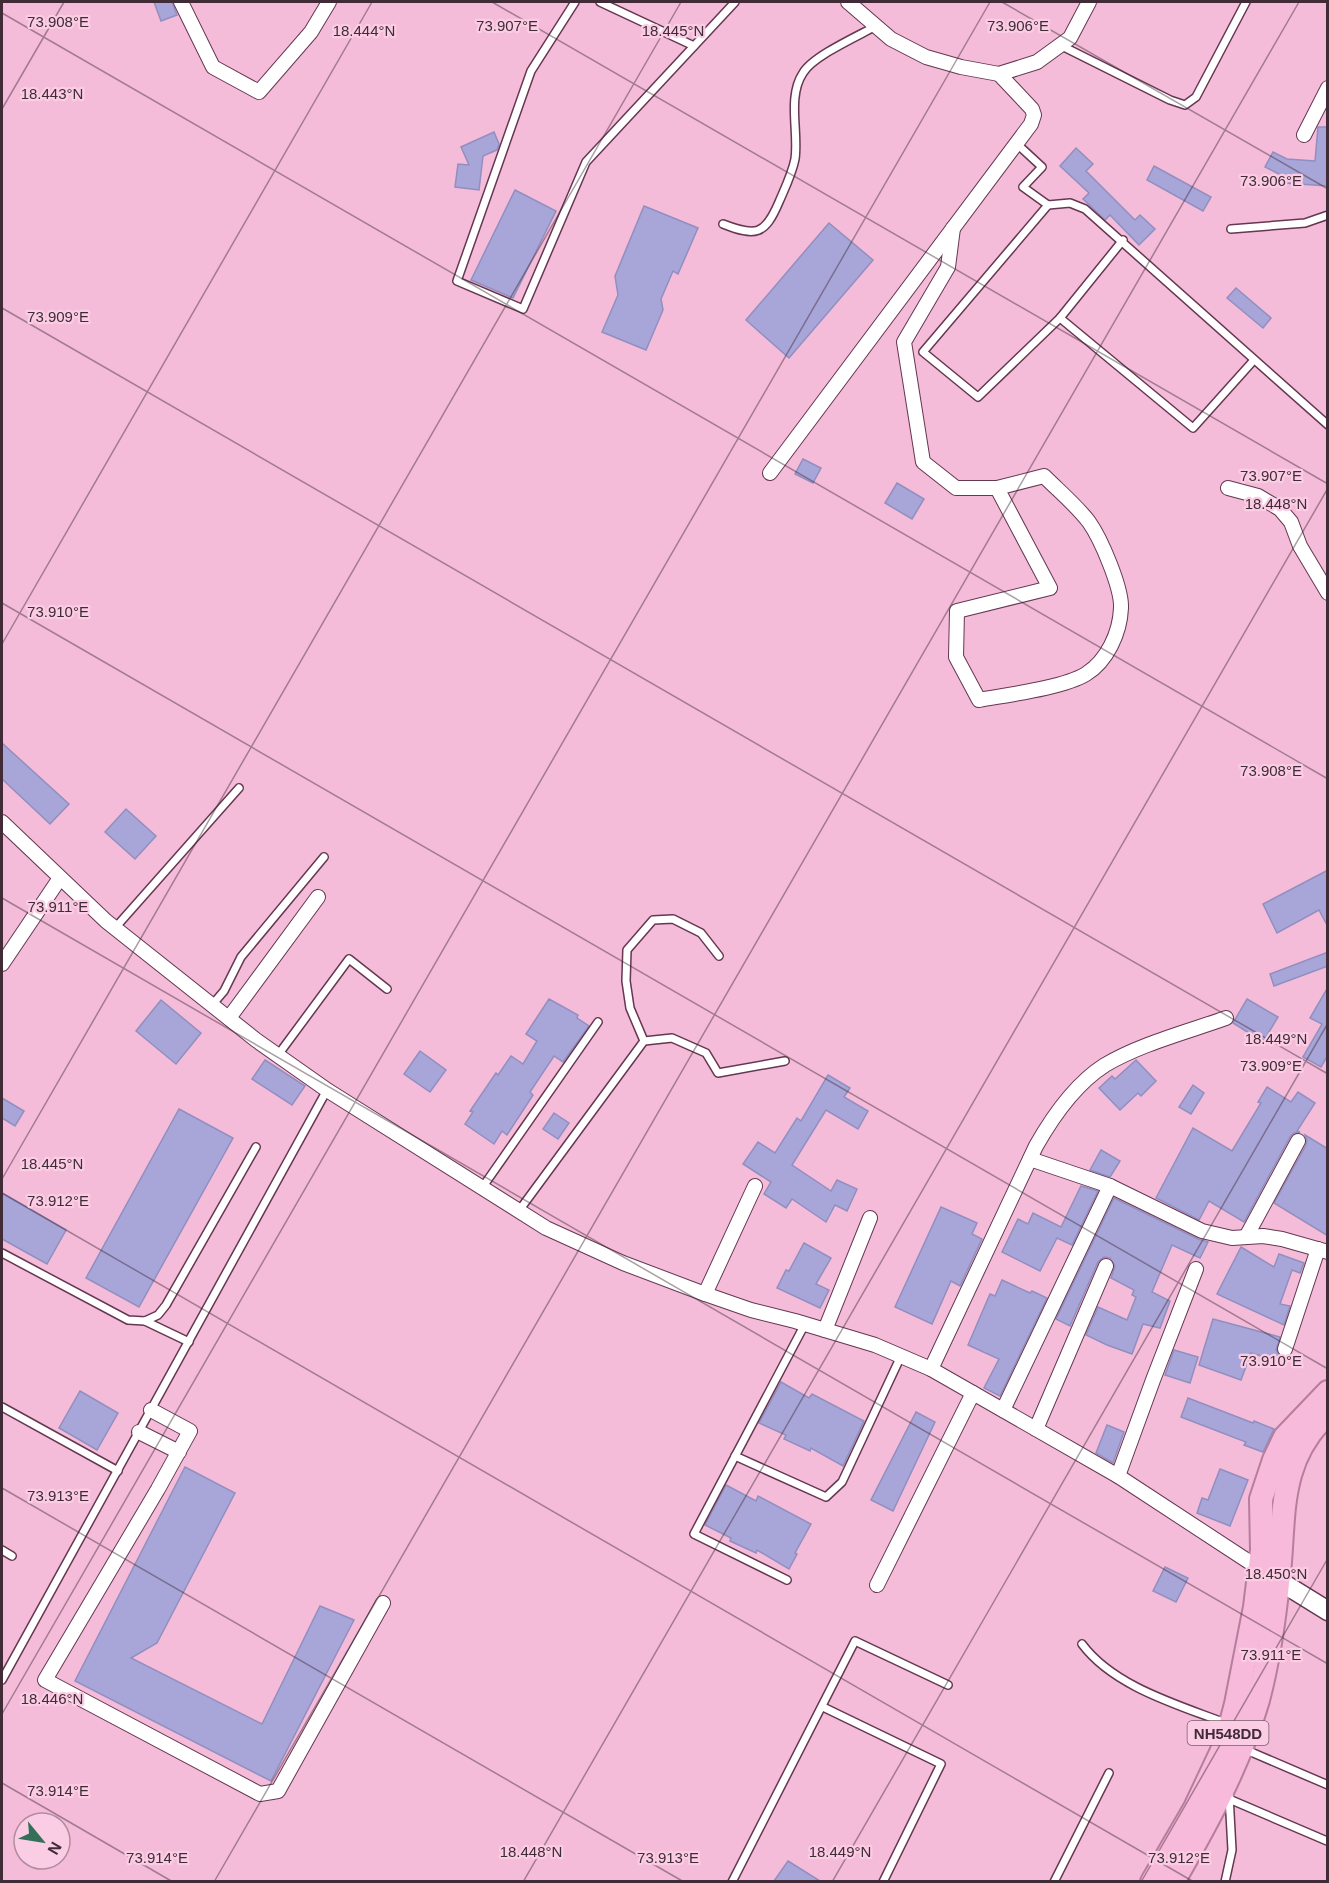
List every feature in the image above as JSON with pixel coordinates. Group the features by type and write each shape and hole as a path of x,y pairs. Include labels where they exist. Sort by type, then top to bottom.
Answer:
{"highway":[{"name":"NH548DD","path":"1173,1881 1214,1810 1226,1778 1242,1748 1258,1697 1269,1575 1262,1550 1261,1499 1274,1460 1286,1437 1328,1392"},
{"name":"NH548DD","path":"1152,1881 1195,1808 1226,1778 1230,1725 1269,1575 1283,1499 1294,1458 1317,1423 1328,1413"}],"main road":[{"path":"1269,1575 1328,1611"}],"street":[{"path":"181,2 213,67 259,92 311,32 327,2"},
{"path":"848,2 891,39 926,57 961,67 999,74 1037,62 1070,38 1089,2"},
{"path":"770,473 1031,124 1034,115 1032,109 999,74"},
{"path":"1304,135 1328,88"},
{"path":"954,226 948,267 904,342 923,462 956,488 997,488 1044,476 1089,522 1110,562 1122,606 1114,638 1103,661 1085,675 1069,682 979,700 956,657 957,611 1050,588 997,488"},
{"path":"1228,488 1258,496 1280,509 1290,522 1299,546 1328,593"},
{"path":"2,822 115,928 229,1018 327,1090 518,1212 576,1244 705,1294 751,1310 825,1330 901,1356 931,1369 1118,1476 1269,1575"},
{"path":"2,964 60,878"},
{"path":"229,1018 318,897"},
{"path":"931,1369 1030,1159 1048,1124 1060,1108 1076,1090 1104,1066 1122,1056 1226,1018"},
{"path":"1246,1237 1298,1141"},
{"path":"1030,1159 1110,1186 1202,1231 1232,1238 1263,1236 1282,1239 1323,1251 1285,1349"},
{"path":"705,1294 755,1185"},
{"path":"1003,1410 1110,1186"},
{"path":"825,1330 870,1218"},
{"path":"1036,1429 1106,1266"},
{"path":"1118,1476 1196,1269"},
{"path":"877,1585 973,1393"},
{"path":"151,1410 190,1431 45,1680 260,1794 278,1791 383,1604"},
{"path":"139,1432 178,1452"}],"lane":[{"path":"575,2 531,71 457,281 523,309 586,162 735,2"},
{"path":"600,2 694,46"},
{"path":"1060,45 1170,100 1185,105 1196,97 1246,2"},
{"path":"723,224 742,231 756,231 767,226 791,175 795,157 795,106 798,84 804,71 815,61 876,26"},
{"path":"1016,142 1042,166 1023,187 1048,205 1070,203 1085,209 1123,240 1328,425"},
{"path":"1048,205 923,352 978,397 1060,318 1123,240"},
{"path":"1231,229 1305,223 1328,215"},
{"path":"1060,318 1193,428 1254,360"},
{"path":"115,928 239,788"},
{"path":"212,1005 224,991 241,957 324,857"},
{"path":"644,1041 630,1008 626,981 627,950 653,920 673,919 701,933 719,956"},
{"path":"278,1055 349,959 387,988"},
{"path":"482,1188 598,1022"},
{"path":"518,1212 644,1041 672,1038 706,1053 718,1073 785,1061"},
{"path":"2,1680 327,1090"},
{"path":"145,1321 158,1315 173,1294 256,1147"},
{"path":"2,1252 128,1320 145,1321 189,1342"},
{"path":"787,1580 694,1534 805,1324"},
{"path":"735,1456 826,1497 842,1482 901,1356"},
{"path":"2,1407 118,1471"},
{"path":"2,1550 12,1556"},
{"path":"732,1881 855,1641 948,1685"},
{"path":"1082,1644 1093,1659 1110,1672 1167,1700 1230,1725"},
{"path":"823,1707 941,1764 883,1881"},
{"path":"1242,1748 1328,1785"},
{"path":"1054,1881 1109,1773"},
{"path":"1226,1778 1327,1841"},
{"path":"1225,1881 1233,1850 1226,1778"}],"building":[{"path":"154,2 172,2 177,15 161,21"},
{"path":"1318,127 1328,127 1328,186 1284,183 1285,177 1265,167 1273,152 1287,159 1315,161"},
{"path":"494,132 499,144 497,150 483,156 479,190 455,187 458,164 469,165 461,147"},
{"path":"1076,148 1093,164 1086,171 1135,220 1140,215 1155,229 1139,245 1110,215 1105,220 1083,199 1089,193 1060,166"},
{"path":"1154,166 1211,197 1203,211 1147,180"},
{"path":"515,190 556,211 513,298 471,280"},
{"path":"644,206 698,228 678,274 673,271 661,299 663,310 646,350 602,332 618,295 615,276"},
{"path":"829,223 873,260 789,358 746,320"},
{"path":"1236,288 1271,318 1263,328 1227,298"},
{"path":"803,459 821,468 813,483 795,474"},
{"path":"897,483 924,499 912,519 885,503"},
{"path":"2,743 69,804 50,824 2,779"},
{"path":"126,809 156,836 135,859 105,832"},
{"path":"1328,870 1328,927 1319,910 1277,933 1263,904"},
{"path":"1328,952 1328,966 1274,986 1270,974"},
{"path":"1328,987 1328,1055 1321,1067 1303,1057 1322,1024 1310,1018"},
{"path":"549,999 578,1015 577,1018 589,1026 563,1062 554,1056 530,1092 533,1095 507,1135 502,1131 494,1144 465,1124 473,1112 470,1111 496,1073 498,1075 511,1056 523,1064 537,1041 526,1034"},
{"path":"1247,999 1278,1017 1263,1042 1233,1023"},
{"path":"161,1000 201,1033 176,1064 136,1031"},
{"path":"420,1051 446,1070 430,1092 404,1074"},
{"path":"265,1060 305,1086 292,1105 252,1079"},
{"path":"1136,1060 1156,1081 1141,1096 1138,1093 1120,1110 1099,1088 1112,1076 1115,1079"},
{"path":"828,1075 850,1088 844,1097 868,1111 858,1129 826,1110 792,1165 831,1191 837,1180 857,1189 847,1211 835,1205 826,1222 792,1199 786,1208 764,1194 771,1182 743,1164 758,1142 775,1153 797,1118 801,1121"},
{"path":"1193,1085 1204,1093 1191,1114 1179,1107"},
{"path":"1267,1087 1291,1102 1298,1092 1315,1103 1297,1131 1300,1132 1290,1137 1244,1222 1209,1201 1199,1220 1156,1198 1193,1128 1232,1151 1261,1103 1258,1102"},
{"path":"2,1098 24,1111 15,1126 2,1118"},
{"path":"179,1109 233,1138 139,1307 86,1278"},
{"path":"554,1113 569,1123 558,1139 543,1129"},
{"path":"1305,1135 1328,1149 1328,1236 1274,1203 1306,1145"},
{"path":"1101,1150 1120,1161 1110,1177 1090,1170"},
{"path":"1081,1186 1098,1191 1072,1245 1057,1238 1040,1271 1002,1252 1018,1219 1028,1224 1033,1213 1061,1227"},
{"path":"2,1193 66,1230 47,1264 2,1239"},
{"path":"1114,1198 1208,1242 1200,1258 1172,1245 1152,1292 1170,1301 1160,1328 1143,1324 1132,1354 1086,1335 1098,1307 1127,1320 1136,1297 1132,1295 1134,1290 1111,1278 1115,1266 1110,1258 1104,1257 1098,1262 1070,1326 1056,1319"},
{"path":"941,1207 977,1223 972,1234 982,1239 960,1286 951,1281 932,1324 895,1307"},
{"path":"804,1243 831,1258 816,1284 829,1290 820,1308 777,1288"},
{"path":"1241,1247 1274,1267 1279,1254 1304,1263 1300,1273 1292,1270 1280,1304 1290,1306 1284,1325 1217,1294"},
{"path":"1002,1280 1047,1298 1000,1396 984,1388 999,1359 968,1345 990,1294 995,1296"},
{"path":"1213,1319 1280,1337 1276,1350 1280,1356 1278,1361 1251,1353 1241,1380 1199,1365"},
{"path":"1174,1350 1198,1357 1190,1383 1165,1375"},
{"path":"781,1382 809,1398 812,1394 864,1421 843,1466 811,1448 810,1451 784,1439 786,1435 759,1423"},
{"path":"80,1391 118,1413 97,1450 59,1428"},
{"path":"1188,1398 1274,1429 1263,1452 1244,1445 1246,1442 1181,1417"},
{"path":"916,1412 935,1422 893,1511 871,1500"},
{"path":"1107,1425 1124,1432 1113,1463 1096,1453"},
{"path":"185,1467 235,1493 157,1643 131,1658 262,1724 320,1606 354,1620 271,1781 75,1681"},
{"path":"1220,1469 1248,1480 1230,1526 1197,1513 1202,1498 1208,1500"},
{"path":"726,1485 756,1501 758,1496 811,1524 789,1569 757,1550 756,1553 730,1541 731,1538 705,1525"},
{"path":"1165,1567 1188,1578 1176,1602 1153,1591"},
{"path":"788,1861 820,1881 774,1881"}]}
